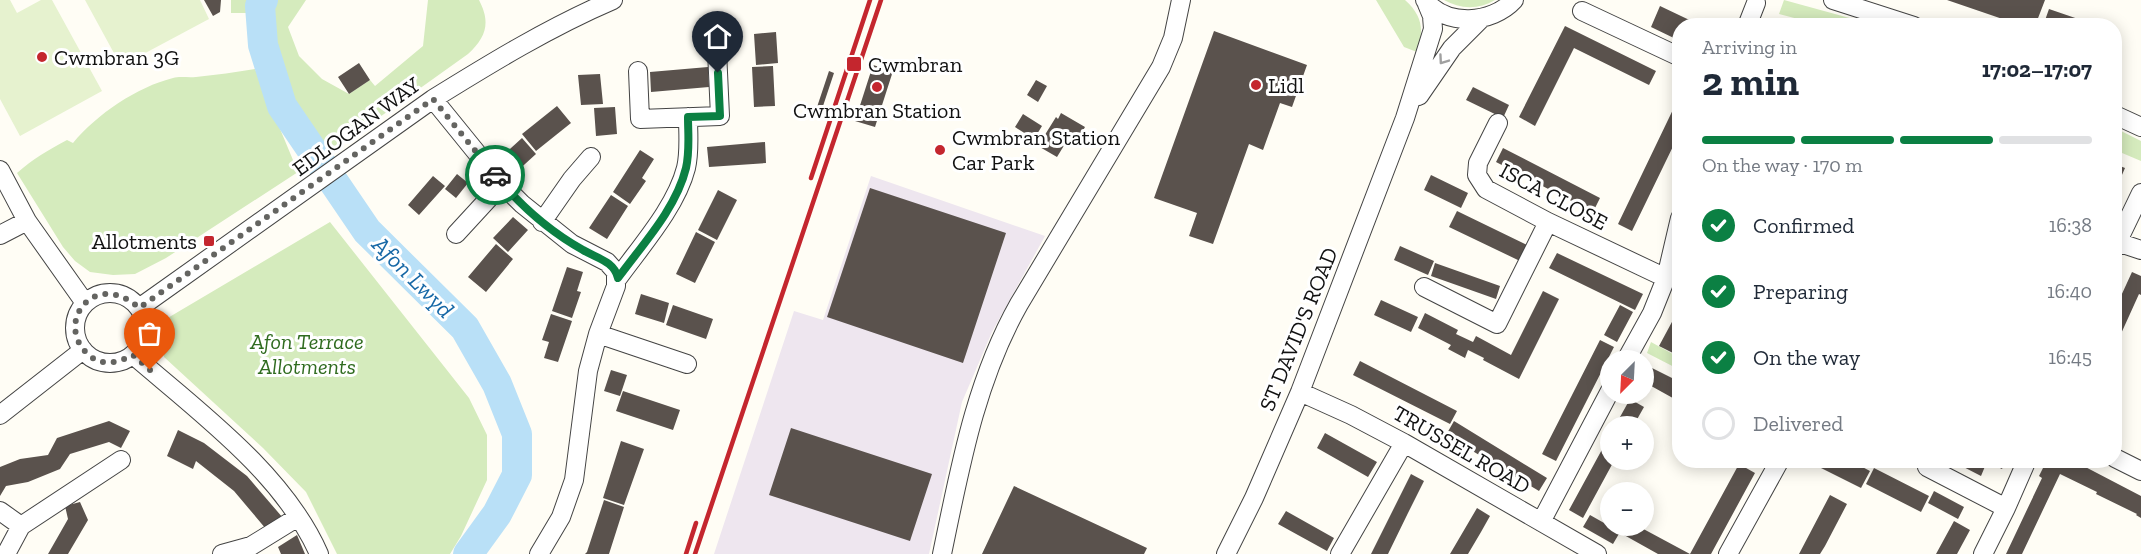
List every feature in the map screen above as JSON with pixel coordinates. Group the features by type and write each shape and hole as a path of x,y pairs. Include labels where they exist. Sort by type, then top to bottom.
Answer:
{"street":[{"name":"EDLOGAN WAY","path":"139,308 433,99 575,16 613,0"},
{"path":"942,554 969,426 1001,339 1019,304 1161,67 1173,38 1180,0"},
{"name":"ST DAVID'S ROAD","path":"1426,2 1450,16 1465,20 1497,13 1514,0"},
{"path":"1833,0 1889,18"},
{"name":"ST DAVID'S ROAD","path":"1226,554 1254,498 1300,392 1405,118 1433,29 1432,15 1426,2"},
{"path":"1750,18 1756,3"},
{"path":"1582,11 1672,53"},
{"name":"ST DAVID'S ROAD","path":"1405,118 1452,48 1482,18"},
{"path":"638,71 640,119 720,116 717,51"},
{"path":"433,99 502,184 522,204 572,244 607,262 613,267 618,278"},
{"path":"539,554 561,517 574,480 588,371 598,334 618,278 676,194 685,169 689,148 688,117"},
{"path":"2122,118 2141,127"},
{"name":"ISCA CLOSE","path":"1498,123 1478,163 1479,180 1486,189 1548,222 1666,278"},
{"path":"542,222 572,179 591,157"},
{"path":"0,170 27,221 85,303"},
{"path":"456,234 502,184"},
{"path":"2122,233 2141,194"},
{"path":"0,235 27,221"},
{"path":"1424,287 1497,324 1548,222"},
{"path":"2122,246 2141,250"},
{"path":"1632,350 1652,314 1666,278 1672,252"},
{"path":"113,293 128,298 139,308 144,320 145,333 141,345 133,355 121,362 107,363 94,359 83,350 76,339 75,326 78,314 85,303 98,295 113,293"},
{"path":"598,334 687,364"},
{"path":"0,415 83,350"},
{"path":"133,355 246,455 276,486 298,517 319,554"},
{"name":"TRUSSEL ROAD","path":"1300,392 1351,415 1404,443 1597,554"},
{"path":"1541,522 1603,404"},
{"path":"1340,554 1404,443"},
{"path":"6,554 21,526 121,460"},
{"path":"2122,462 2141,471"},
{"path":"1728,554 1776,468"},
{"path":"1929,468 2006,508"},
{"path":"1983,554 2024,468"},
{"path":"0,511 21,526"},
{"path":"222,554 251,546 298,517"}],"shaded area":[{"path":"871,176 1045,236 992,332 962,402 929,554 714,554 794,311 823,320"}],"green space":[{"name":"Cwmbran 3G","path":"0,0 10,0 17,13 41,0 52,0 102,91 20,136 0,99"},
{"path":"85,0 200,0 209,19 121,66"},
{"path":"231,0 254,0 249,13 231,13"},
{"path":"272,0 306,0 288,27 299,56 322,79 349,94 370,80 375,86 423,46 428,0 479,0 486,23 483,36 468,54 328,154 288,94 268,9"},
{"path":"1376,0 1405,0 1411,6 1419,18 1421,31 1417,52 1404,47"},
{"path":"1444,0 1495,0 1476,7 1469,7"},
{"path":"1784,0 1850,18 1794,18 1779,14"},
{"path":"255,69 298,172 166,258 135,274 113,275 90,272 75,261 63,247 17,173 67,140 73,143 118,103 159,82 176,77"},
{"path":"2122,132 2141,141 2141,161 2122,153"},
{"name":"Afon Terrace Allotments","path":"330,222 469,398 487,435 487,480 450,554 337,554 306,492 263,448 164,357 161,337 166,319"},
{"path":"1651,342 1672,354 1672,366 1654,357 1654,350 1648,350"}],"building":[{"path":"204,0 221,0 220,12 213,16"},
{"path":"1947,0 2045,0 2038,18 2000,18"},
{"path":"1660,6 1685,18 1672,18 1672,37 1651,27"},
{"path":"2049,9 2075,18 2046,18"},
{"path":"1565,26 1656,71 1649,85 1574,48 1535,126 1519,117"},
{"path":"1214,31 1307,65 1292,107 1280,103 1263,150 1249,144 1213,244 1189,236 1197,213 1154,198"},
{"path":"776,32 778,63 756,65 754,34"},
{"path":"359,63 370,80 349,94 338,77"},
{"name":"Cwmbran Station","path":"873,65 893,71 875,127 855,121"},
{"path":"773,66 775,106 754,107 752,67"},
{"path":"708,67 709,87 651,92 650,72"},
{"path":"829,71 834,73 822,109 817,107"},
{"path":"600,74 603,104 581,105 578,75"},
{"path":"1036,80 1047,86 1038,102 1027,95"},
{"path":"1473,87 1509,105 1503,118 1466,100"},
{"path":"557,106 571,123 536,151 522,134"},
{"path":"615,107 617,134 596,136 594,108"},
{"path":"1672,112 1672,148 1632,231 1618,224"},
{"path":"1061,113 1085,127 1076,143 1068,139 1057,157 1038,146 1056,117 1058,119"},
{"path":"1023,114 1042,126 1034,139 1015,127"},
{"path":"522,138 536,154 514,174 500,158"},
{"path":"765,142 766,163 709,167 707,147"},
{"path":"1503,148 1600,198 1593,212 1496,162"},
{"path":"640,150 654,159 642,178 646,181 630,204 613,192"},
{"path":"457,174 468,183 456,198 445,189"},
{"path":"1431,175 1468,193 1461,208 1424,190"},
{"path":"433,176 445,186 419,215 408,205"},
{"path":"870,188 1006,233 963,363 827,317"},
{"path":"718,190 737,200 717,240 698,230"},
{"path":"611,195 628,206 607,239 589,228"},
{"path":"1457,211 1527,245 1520,261 1449,227"},
{"path":"513,217 528,230 508,252 493,238"},
{"path":"696,232 715,242 695,283 676,274"},
{"path":"496,244 513,259 486,292 468,277"},
{"path":"1400,246 1434,261 1428,275 1394,260"},
{"path":"1557,253 1643,294 1635,310 1549,268"},
{"path":"1435,263 1500,286 1496,299 1431,276"},
{"path":"567,267 583,272 577,291 581,292 572,318 552,311"},
{"path":"2132,272 2141,276 2141,295 2139,294 2122,332 2122,294"},
{"path":"1543,291 1559,299 1519,379 1468,350 1465,358 1448,349 1451,345 1418,328 1425,313 1458,330 1456,334 1473,342 1476,336 1511,355"},
{"path":"641,294 669,303 664,323 635,314"},
{"path":"1381,300 1418,317 1411,332 1374,315"},
{"path":"673,305 713,319 706,339 666,325"},
{"path":"1620,305 1633,312 1617,342 1604,335"},
{"path":"551,314 572,321 558,362 544,358 549,342 542,340"},
{"path":"1672,322 1672,352 1659,346"},
{"path":"1600,340 1614,347 1612,350 1600,350 1600,375 1556,461 1542,454"},
{"path":"1360,361 1457,411 1450,424 1353,375"},
{"path":"1654,369 1672,378 1672,398 1654,388"},
{"path":"611,370 627,375 620,396 604,391"},
{"path":"623,391 680,410 673,430 616,411"},
{"path":"1627,404 1639,404 1644,407 1639,416 1621,416"},
{"path":"109,421 130,431 121,448 109,442 70,454 60,469 28,482 6,486 0,496 0,467 20,459 48,455 57,438"},
{"path":"1454,421 1547,478 1539,491 1446,435"},
{"path":"791,428 932,474 910,541 769,495"},
{"path":"178,430 204,443 247,476 283,518 266,529 234,491 196,461 193,469 167,456"},
{"path":"1325,433 1377,462 1368,477 1317,448"},
{"path":"621,441 644,449 624,505 603,498"},
{"path":"1600,453 1600,470 1609,470 1603,482 1600,482 1600,487 1583,518 1569,510"},
{"path":"1737,468 1746,468 1755,473 1711,554 1690,554"},
{"path":"1821,468 1864,468 1870,471 1861,488"},
{"path":"1874,468 1929,496 1921,512 1866,484"},
{"path":"1966,468 1984,468 1981,476"},
{"path":"2043,468 2087,468 2141,496 2141,518 2096,494 2097,492 2060,474 2022,554 2006,554 2042,478 2039,476"},
{"path":"1411,474 1424,481 1388,554 1371,554"},
{"path":"1014,486 1147,548 1144,554 982,554"},
{"path":"1934,491 1964,507 1958,519 1928,503"},
{"path":"1830,495 1847,504 1825,546 1820,554 1799,554"},
{"path":"604,500 624,507 609,554 585,554 587,552"},
{"path":"80,502 88,520 68,554 48,554 68,519 65,506"},
{"path":"1477,508 1490,516 1481,532 1468,554 1450,554"},
{"path":"1286,511 1334,538 1327,551 1278,524"},
{"path":"1590,515 1600,521 1600,536 1618,536 1613,544 1583,527"},
{"path":"1954,521 1970,530 1957,554 1936,554"},
{"path":"297,535 305,554 281,554 278,547"},
{"path":"1654,535 1690,554 1658,554 1626,536"}],"waterway":[{"name":"Afon Lwyd","path":"263,0 260,6 263,45 282,106 367,231 465,328 497,384 517,434 517,475 497,514 468,554"}],"railway":[{"path":"811,178 870,0"},
{"path":"695,554 881,0"},
{"path":"686,554 696,523"}],"way so far":[{"path":"150,370 133,355 121,362 107,363 94,359 83,350 76,339 75,326 78,314 85,303 98,295 113,293 128,298 139,308 433,99 495,175"}],"place":[{"name":"Cwmbran 3G","path":"42,57"},
{"name":"Cwmbran","path":"854,64"},
{"name":"Lidl","path":"1256,85"},
{"name":"Cwmbran Station","path":"877,87"},
{"name":"Cwmbran Station Car Park","path":"940,150"},
{"name":"Allotments","path":"209,241"}],"route":[{"path":"495,175 542,222 572,244 607,262 613,267 618,278 676,194 685,169 689,148 688,117 720,116 718,73"}]}
